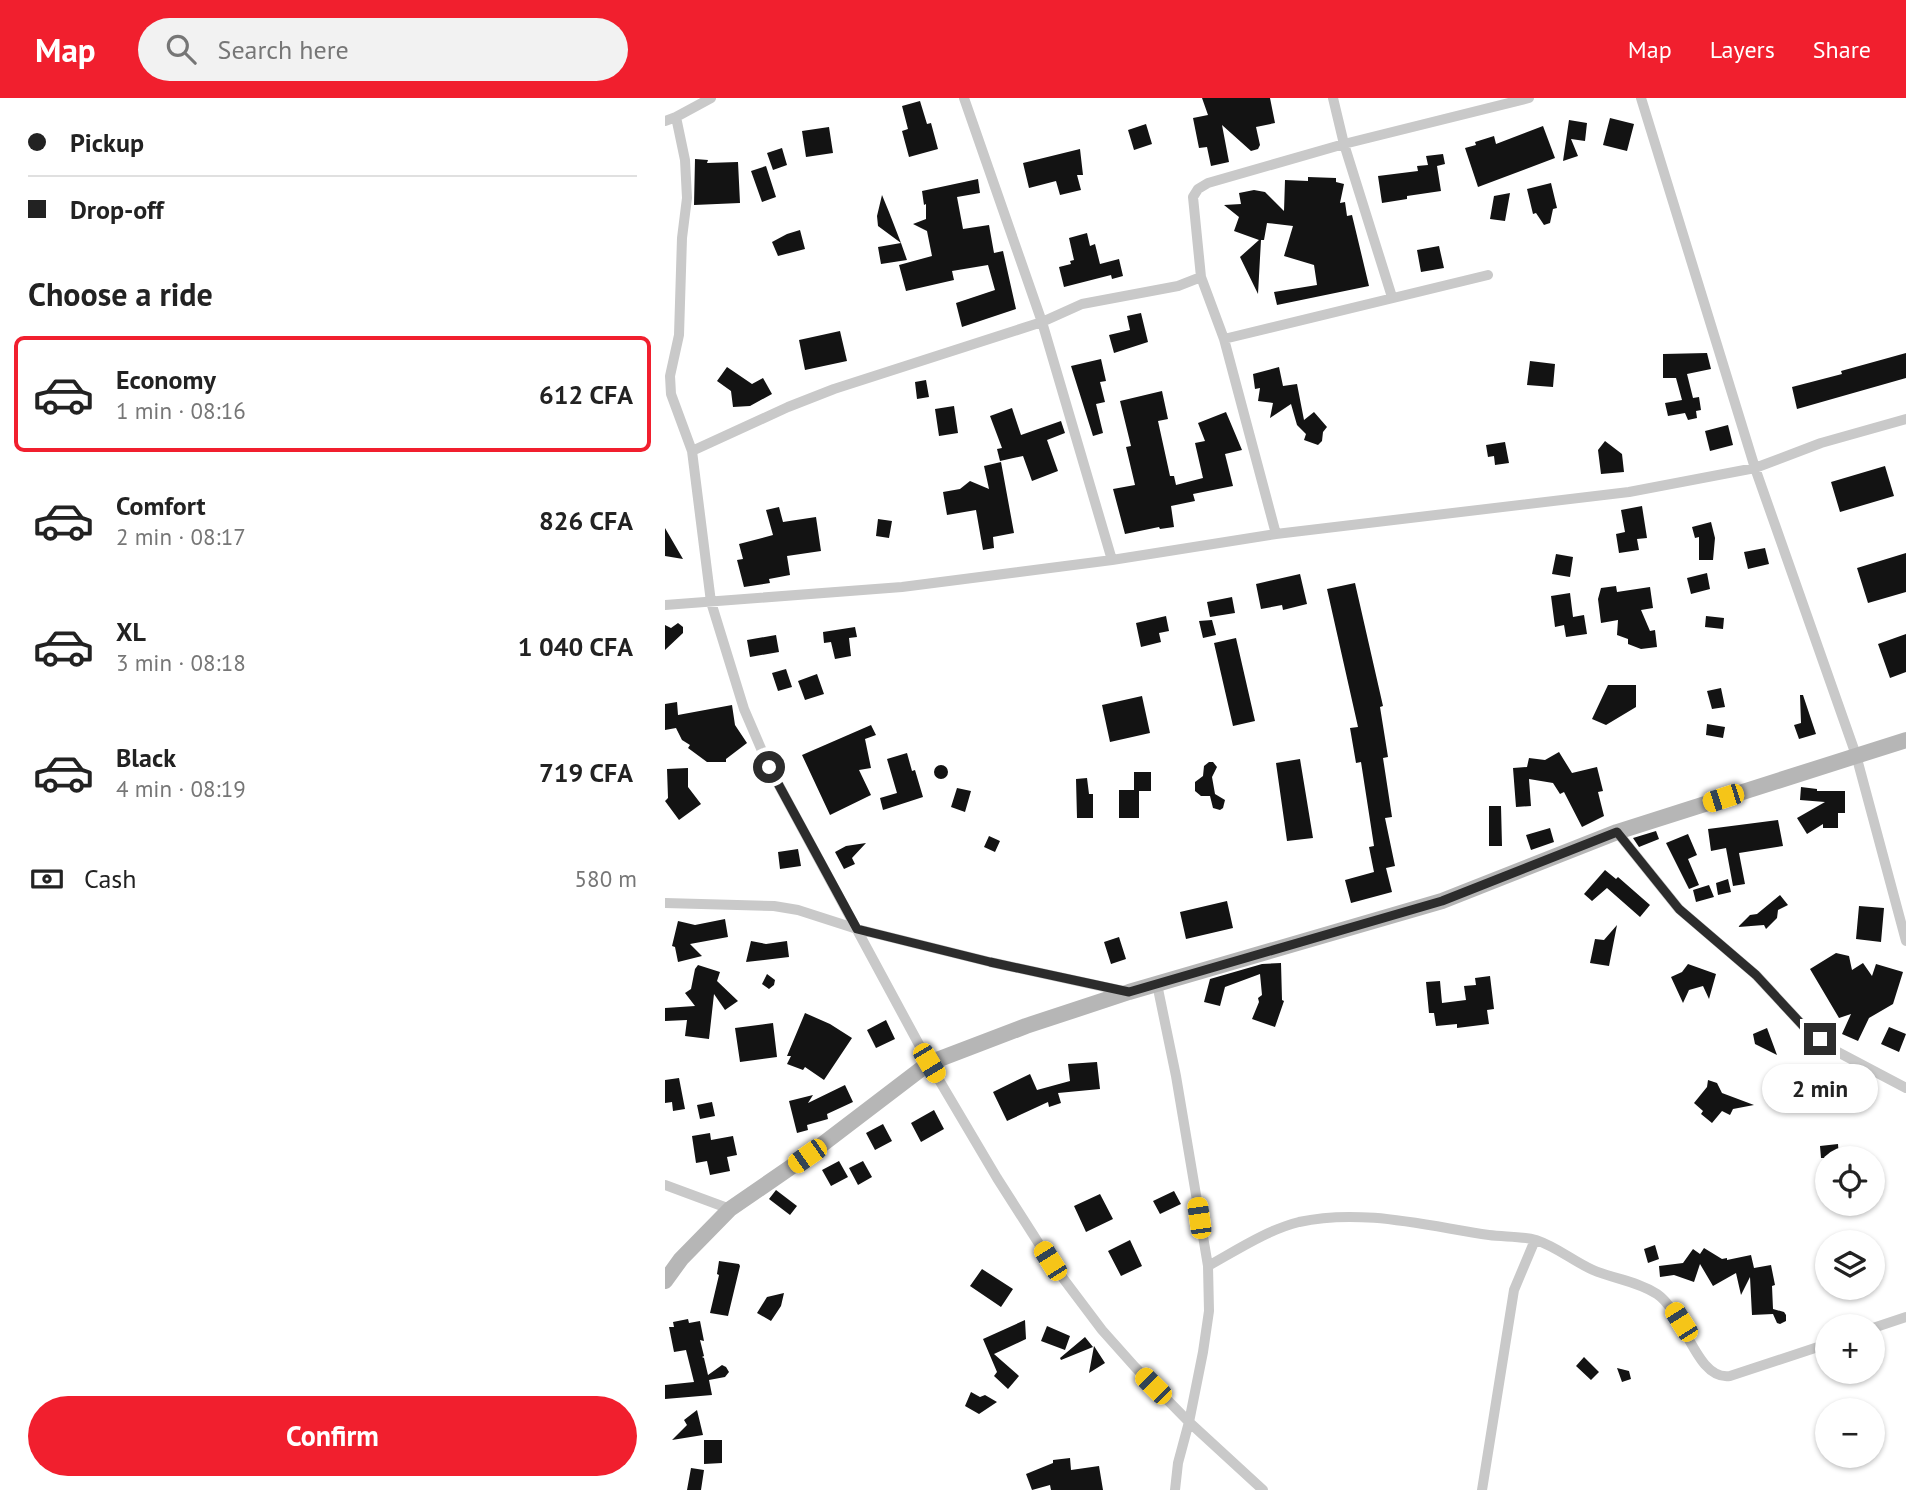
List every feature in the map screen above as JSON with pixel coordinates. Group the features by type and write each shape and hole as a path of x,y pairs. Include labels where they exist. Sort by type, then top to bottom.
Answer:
{"main road":[{"path":"665,1282 681,1259 730,1209 807,1156 929,1063 1026,1026 1129,992 1442,901 1617,832 1906,740"}],"street":[{"path":"711,98 671,119 685,160 687,198 682,238 679,335 668,391 692,451 711,602 744,709 769,767 929,1063 1050,1261 1102,1330 1189,1422 1263,1490"},
{"path":"964,98 1042,322 1112,560"},
{"path":"1333,98 1343,144 1392,297"},
{"path":"1276,534 1224,339 1201,277 1193,197 1198,189 1208,183 1480,104 1529,98"},
{"path":"1641,98 1755,467 1856,755 1906,940"},
{"path":"1224,339 1488,275"},
{"path":"692,451 834,389 1042,322 1081,304 1178,286 1201,277"},
{"path":"665,604 902,587 1112,560 1276,534 1629,492 1755,467 1821,443 1906,419"},
{"path":"1617,832 1679,909 1756,975 1806,1029 1833,1049 1906,1088"},
{"path":"665,903 774,906 798,910 857,929 990,962 1129,992"},
{"path":"1157,984 1209,1266 1209,1311 1175,1490"},
{"path":"665,1185 730,1209"},
{"path":"1209,1266 1277,1230 1299,1222 1340,1217 1376,1218 1535,1240 1591,1269 1640,1284 1673,1309 1706,1367 1718,1376 1730,1377 1815,1348"},
{"path":"1482,1490 1514,1290 1535,1240"},
{"path":"1885,1324 1906,1317"}],"building":[{"path":"1202,98 1270,98 1275,123 1256,127 1260,145 1258,149 1251,151 1222,125 1229,162 1211,166 1207,147 1199,148 1193,118 1208,115"},
{"path":"920,101 927,124 931,123 938,149 909,157 902,131 908,129 902,106"},
{"path":"1610,118 1634,124 1627,151 1603,145"},
{"path":"1569,120 1587,123 1585,141 1571,139 1578,156 1563,161"},
{"path":"1146,124 1152,144 1134,150 1128,130"},
{"path":"1543,126 1555,158 1478,187 1465,148 1494,136 1496,144"},
{"path":"829,127 833,153 806,157 802,131"},
{"path":"782,148 787,165 773,170 767,153"},
{"path":"1080,149 1083,175 1077,175 1081,190 1060,195 1056,181 1029,188 1023,163"},
{"path":"1443,154 1445,164 1437,166 1441,191 1382,203 1378,176 1418,171 1417,166 1428,165 1426,156"},
{"path":"695,159 708,160 707,163 738,162 740,203 694,205"},
{"path":"766,166 776,197 762,202 751,171"},
{"path":"1308,177 1336,178 1336,182 1344,184 1340,203 1345,202 1347,216 1352,215 1369,286 1277,305 1274,292 1317,285 1314,265 1284,256 1293,226 1267,223 1264,240 1261,240 1258,294 1240,257 1259,240 1234,231 1239,217 1224,205 1241,204 1239,193 1254,190 1265,192 1284,211 1285,180 1308,181"},
{"path":"978,179 980,193 957,197 963,229 989,225 994,253 1003,251 1016,309 962,327 956,303 995,290 988,265 952,271 954,280 906,291 899,265 932,256 927,231 913,224 926,219 926,204 924,205 922,191"},
{"path":"1551,183 1557,208 1553,209 1550,223 1544,225 1536,213 1533,214 1527,189"},
{"path":"1510,193 1505,221 1490,219 1494,196"},
{"path":"882,195 901,243 878,226 877,216"},
{"path":"800,230 805,249 778,256 772,242"},
{"path":"1087,233 1090,246 1095,244 1100,264 1119,259 1123,276 1112,279 1111,275 1064,287 1059,267 1071,264 1070,261 1074,260 1069,238"},
{"path":"901,243 907,260 881,264 878,247"},
{"path":"1439,246 1444,268 1421,272 1417,250"},
{"path":"1141,313 1148,342 1114,353 1109,335 1130,330 1127,316"},
{"path":"840,331 847,361 805,370 799,340"},
{"path":"1707,353 1711,369 1687,374 1693,398 1699,397 1701,410 1696,411 1697,418 1688,420 1685,413 1668,416 1665,403 1682,400 1676,378 1663,378 1663,354"},
{"path":"1906,353 1906,378 1797,409 1792,387"},
{"path":"1101,359 1106,381 1100,382 1105,402 1096,404 1103,433 1093,436 1071,366"},
{"path":"1530,361 1555,364 1553,387 1527,385"},
{"path":"727,367 752,384 763,378 772,394 750,406 733,407 731,391 717,381"},
{"path":"1279,367 1283,386 1297,384 1304,420 1314,412 1327,427 1318,445 1304,440 1306,434 1297,425 1291,404 1270,418 1273,403 1258,401 1260,388 1255,389 1253,374"},
{"path":"926,380 929,397 917,399 915,382"},
{"path":"1162,391 1168,419 1158,421 1170,476 1174,476 1176,485 1203,478 1195,443 1205,441 1198,423 1226,412 1242,450 1225,454 1233,486 1193,494 1195,501 1171,506 1174,527 1159,527 1125,534 1113,489 1135,485 1126,447 1131,446 1120,401"},
{"path":"954,406 958,433 939,436 935,409"},
{"path":"1012,408 1021,435 1061,421 1065,433 1047,440 1058,471 1032,481 1023,456 1000,461 997,449 1002,448 990,416"},
{"path":"1728,425 1733,445 1710,451 1705,431"},
{"path":"1605,441 1622,454 1624,472 1601,474 1598,450"},
{"path":"1505,442 1509,463 1495,465 1494,456 1488,457 1486,445"},
{"path":"1001,462 1014,533 993,537 994,548 983,550 976,510 947,515 943,492 960,489 970,481 989,489 984,466"},
{"path":"1885,466 1894,496 1840,512 1831,482"},
{"path":"1642,506 1647,538 1637,539 1639,550 1619,553 1616,534 1625,532 1621,510"},
{"path":"779,507 783,522 816,517 821,551 787,556 790,575 769,579 770,583 744,587 737,560 743,559 739,544 773,535 766,510"},
{"path":"878,519 892,521 889,538 876,536"},
{"path":"1711,522 1715,538 1713,560 1699,560 1699,537 1695,538 1692,527"},
{"path":"665,528 683,559 665,556"},
{"path":"1765,548 1769,564 1748,569 1744,552"},
{"path":"1906,553 1906,592 1868,603 1857,568"},
{"path":"1556,554 1573,557 1570,577 1552,574"},
{"path":"1707,573 1710,589 1691,594 1687,578"},
{"path":"1300,574 1307,604 1283,610 1282,605 1261,609 1256,584"},
{"path":"1355,583 1383,706 1380,707 1388,757 1383,758 1392,817 1385,818 1395,866 1386,868 1392,892 1351,903 1345,880 1374,872 1369,847 1374,846 1361,762 1356,763 1350,728 1358,727 1327,589"},
{"path":"1616,586 1617,592 1650,587 1653,608 1641,610 1650,631 1655,630 1657,647 1641,649 1628,644 1628,639 1617,635 1618,620 1601,623 1598,599 1601,588"},
{"path":"1570,593 1573,617 1584,615 1587,634 1566,637 1564,625 1555,627 1551,596"},
{"path":"1232,597 1235,613 1210,617 1207,602"},
{"path":"1166,616 1169,631 1159,633 1161,642 1141,647 1136,623"},
{"path":"1706,616 1724,618 1723,629 1705,627"},
{"path":"1212,620 1216,635 1203,638 1199,621"},
{"path":"678,623 683,627 683,633 665,650 665,625 671,628"},
{"path":"855,627 857,637 849,638 851,656 835,659 831,642 824,643 823,632"},
{"path":"1906,634 1906,672 1890,678 1878,644"},
{"path":"776,635 779,652 750,657 747,640"},
{"path":"1236,638 1255,721 1233,726 1214,643"},
{"path":"786,669 792,687 778,691 772,673"},
{"path":"817,674 824,694 805,700 798,681"},
{"path":"1608,685 1636,685 1636,707 1606,725 1592,719"},
{"path":"1721,688 1725,707 1712,709 1707,691"},
{"path":"1800,695 1803,695 1816,734 1799,739 1794,725 1801,723"},
{"path":"1142,696 1150,733 1110,742 1102,705"},
{"path":"677,702 678,715 732,705 735,725 747,743 726,759 726,762 707,762 688,748 690,745 682,740 676,728 665,730 665,704"},
{"path":"1707,724 1725,727 1723,738 1706,735"},
{"path":"871,725 876,735 865,739 871,768 859,770 871,795 830,815 802,755"},
{"path":"1559,752 1572,773 1597,767 1603,791 1598,792 1604,816 1582,827 1564,792 1560,794 1553,783 1529,779 1531,806 1516,807 1513,768 1527,767 1529,758 1545,760"},
{"path":"907,753 923,797 883,810 880,798 897,793 887,759"},
{"path":"1300,759 1313,838 1287,841 1276,763"},
{"path":"1213,762 1217,767 1212,777 1215,794 1225,800 1220,810 1213,808 1210,796 1201,796 1195,791 1195,782 1203,776 1204,766"},
{"path":"941,765 946,767 946,777 941,779 936,777 934,772 936,767"},
{"path":"688,768 688,787 701,804 679,820 665,801 668,798 667,769"},
{"path":"1134,772 1151,772 1151,791 1139,791 1139,818 1119,818 1119,790 1134,790"},
{"path":"1087,778 1089,794 1093,794 1093,818 1077,818 1076,779"},
{"path":"1801,787 1817,791 1845,791 1845,813 1838,813 1838,828 1823,828 1823,824 1807,834 1797,818 1825,802 1800,800"},
{"path":"957,788 971,791 965,812 951,807"},
{"path":"1489,806 1501,806 1502,846 1489,846"},
{"path":"1778,820 1783,846 1739,853 1745,884 1733,886 1726,848 1711,851 1708,829"},
{"path":"1550,828 1554,842 1531,850 1526,835"},
{"path":"1656,831 1659,839 1639,847 1633,838"},
{"path":"1688,834 1697,855 1688,859 1699,885 1689,889 1666,843"},
{"path":"989,836 1000,841 995,852 984,847"},
{"path":"866,843 852,858 855,864 844,869 835,852 846,846"},
{"path":"798,849 801,866 780,869 778,852"},
{"path":"1605,870 1616,879 1618,877 1650,905 1640,917 1607,888 1592,901 1584,894"},
{"path":"1728,879 1731,892 1718,895 1716,883"},
{"path":"1709,885 1714,897 1696,902 1693,890"},
{"path":"1780,895 1788,905 1778,910 1777,918 1766,929 1764,925 1738,927 1750,915 1757,914"},
{"path":"1227,901 1233,928 1186,939 1180,912"},
{"path":"1859,906 1884,908 1881,942 1856,939"},
{"path":"725,919 728,937 690,944 702,956 678,962 675,947 672,946 678,921 695,925"},
{"path":"1617,925 1609,966 1590,963 1595,939 1604,940"},
{"path":"1119,937 1126,959 1111,964 1104,942"},
{"path":"751,941 766,944 787,941 789,957 746,962"},
{"path":"1836,953 1849,956 1852,970 1863,963 1872,976 1876,964 1903,972 1893,1004 1869,1018 1858,1041 1842,1034 1851,1014 1839,1018 1810,969"},
{"path":"1281,963 1284,1001 1275,1027 1252,1019 1258,998 1262,995 1260,974 1225,987 1220,1006 1204,1002 1210,979 1262,964"},
{"path":"1688,964 1716,974 1709,999 1703,986 1689,990 1683,1003 1671,977 1682,972"},
{"path":"698,965 720,972 717,981 738,1001 725,1010 714,994 709,1039 685,1036 687,1020 665,1021 665,1008 695,1006 685,993 691,989"},
{"path":"767,974 775,980 769,989 762,984"},
{"path":"1490,976 1494,1009 1487,1010 1489,1024 1457,1028 1457,1024 1436,1026 1434,1013 1429,1013 1426,982 1440,981 1442,1003 1466,1000 1464,986 1476,985 1475,978"},
{"path":"805,1013 852,1038 824,1080 805,1067 803,1070 787,1064 791,1056 787,1056"},
{"path":"886,1020 895,1039 876,1048 867,1030"},
{"path":"773,1023 777,1057 740,1062 735,1028"},
{"path":"1889,1027 1906,1034 1899,1052 1881,1044"},
{"path":"1767,1028 1777,1055 1755,1044 1753,1034"},
{"path":"1097,1062 1100,1089 1058,1093 1061,1103 1049,1107 1048,1102 1007,1121 993,1092 1030,1074 1037,1090 1070,1081 1068,1064"},
{"path":"679,1078 685,1109 673,1111 672,1102 665,1103 665,1080"},
{"path":"1708,1080 1717,1083 1722,1093 1754,1105 1733,1109 1730,1115 1722,1111 1712,1123 1701,1114 1703,1111 1694,1103 1707,1087"},
{"path":"845,1085 853,1102 827,1114 828,1119 807,1125 808,1130 797,1133 789,1101 813,1095 808,1103"},
{"path":"712,1102 715,1116 700,1119 697,1105"},
{"path":"934,1110 944,1129 921,1142 911,1123"},
{"path":"883,1124 892,1141 875,1150 866,1133"},
{"path":"710,1133 711,1140 733,1136 737,1155 727,1157 730,1171 710,1175 707,1161 696,1163 692,1136"},
{"path":"839,1161 848,1177 831,1186 822,1170"},
{"path":"863,1161 872,1177 858,1185 849,1168"},
{"path":"776,1190 797,1206 790,1215 769,1199"},
{"path":"1174,1191 1181,1204 1160,1214 1153,1201"},
{"path":"1100,1194 1113,1219 1086,1232 1074,1206"},
{"path":"1130,1240 1142,1266 1121,1276 1108,1251"},
{"path":"1655,1245 1659,1259 1648,1263 1644,1249"},
{"path":"1704,1248 1727,1260 1751,1255 1754,1268 1771,1265 1775,1285 1772,1286 1773,1309 1784,1312 1786,1321 1777,1323 1773,1314 1752,1315 1750,1277 1741,1295 1736,1273 1713,1286 1700,1264 1694,1282 1674,1275 1660,1277 1659,1266 1683,1263 1693,1249 1700,1254"},
{"path":"719,1261 740,1266 728,1316 710,1313 719,1275"},
{"path":"982,1269 1013,1289 1001,1307 970,1286"},
{"path":"784,1293 781,1306 771,1321 757,1313 767,1297"},
{"path":"688,1319 689,1323 700,1321 704,1341 700,1340 704,1356 702,1357 708,1375 722,1365 729,1372 725,1377 709,1380 712,1395 665,1399 665,1385 694,1382 686,1350 674,1352 669,1327 674,1327 673,1322"},
{"path":"1025,1320 1026,1339 994,1354 1019,1376 1008,1389 994,1376 997,1372 983,1339"},
{"path":"1047,1326 1070,1336 1065,1350 1041,1341"},
{"path":"1085,1337 1093,1347 1061,1360 1060,1358"},
{"path":"1094,1346 1105,1363 1089,1373"},
{"path":"1584,1357 1599,1372 1591,1380 1576,1366"},
{"path":"1617,1368 1629,1371 1631,1379 1622,1382"},
{"path":"971,1392 980,1397 985,1395 997,1402 979,1414 965,1406"},
{"path":"697,1410 703,1435 672,1440 687,1425 684,1420"},
{"path":"704,1440 722,1440 722,1463 704,1464"},
{"path":"1070,1458 1071,1470 1099,1466 1103,1490 1051,1490 1050,1485 1032,1490 1026,1474 1053,1463 1053,1460"},
{"path":"691,1468 704,1470 701,1490 687,1490"}],"route":[{"path":"769,767 857,929 990,962 1129,992 1442,901 1617,832 1679,909 1707,936 1726,948 1756,975 1806,1029 1820,1039"}]}
